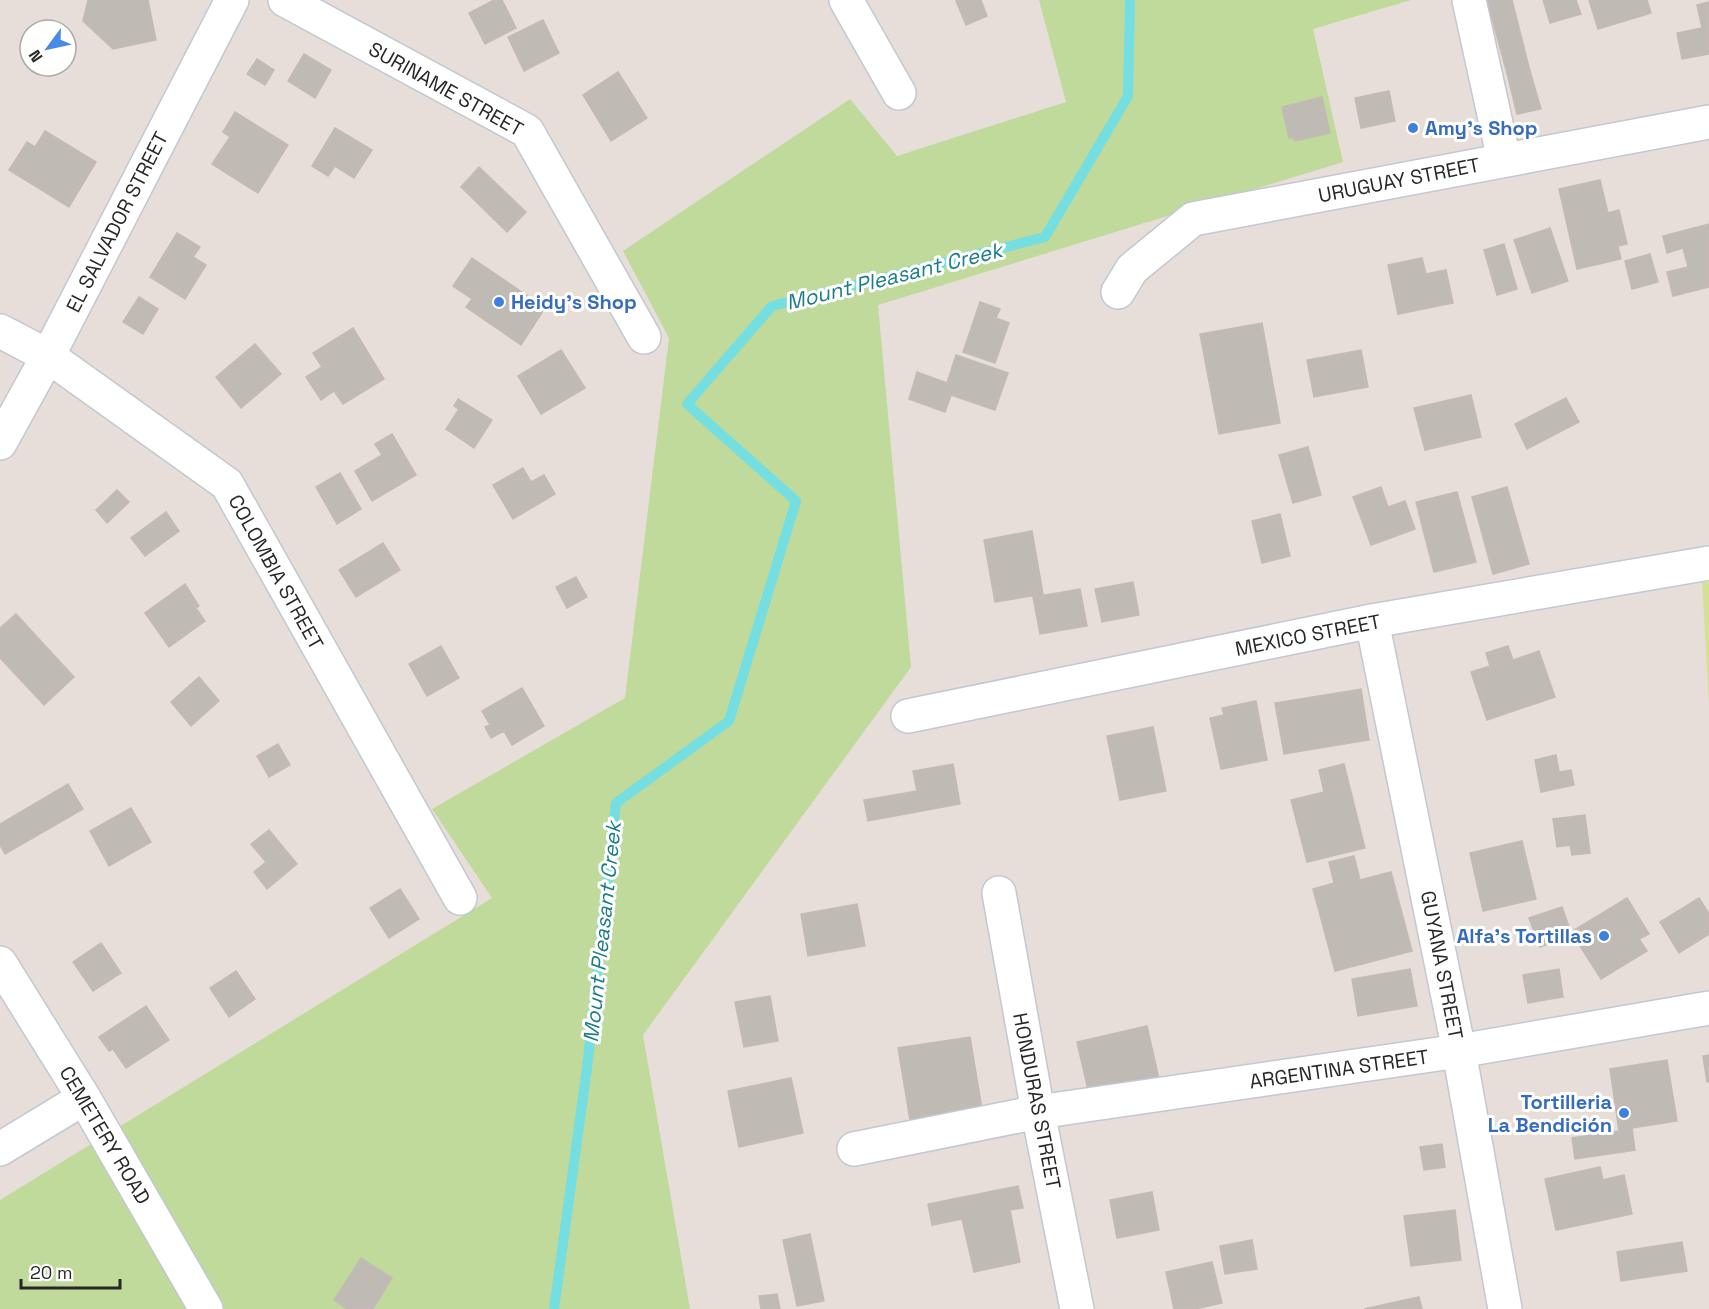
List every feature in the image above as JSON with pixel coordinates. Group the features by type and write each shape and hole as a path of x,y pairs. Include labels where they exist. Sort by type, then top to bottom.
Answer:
{"street":[{"name":"EL SALVADOR STREET","path":"0,443 48,356 232,0"},
{"name":"SURINAME STREET","path":"285,0 527,130 644,337"},
{"path":"846,0 899,93"},
{"path":"1469,0 1504,160"},
{"name":"URUGUAY STREET","path":"1118,292 1132,269 1193,219 1709,122"},
{"name":"COLOMBIA STREET","path":"0,331 48,356 227,484 460,898"},
{"name":"MEXICO STREET","path":"908,716 1372,621 1709,563"},
{"name":"GUYANA STREET","path":"1372,621 1459,1051 1505,1309"},
{"name":"HONDURAS STREET","path":"999,893 1038,1112 1077,1309"},
{"name":"CEMETERY ROAD","path":"0,963 84,1098 206,1309"},
{"name":"ARGENTINA STREET","path":"854,1149 1038,1112 1459,1051 1709,1008"},
{"path":"0,1149 84,1098"}],"green space":[{"path":"1039,0 1411,0 1313,29 1343,162 878,305 911,667 643,1035 690,1309 0,1309 0,1200 492,898 432,809 625,698 669,338 623,251 850,99 897,156 1066,102"},
{"path":"1702,580 1709,583 1709,708"}],"building":[{"path":"88,0 148,0 156,40 113,49 83,21"},
{"path":"494,0 502,0 516,28 485,44 469,13"},
{"path":"981,0 987,16 966,25 956,1"},
{"path":"1487,0 1512,0 1516,16 1493,22"},
{"path":"1543,0 1576,0 1581,14 1550,23"},
{"path":"1589,0 1647,0 1651,13 1598,29"},
{"path":"1709,2 1709,54 1682,59 1677,33 1702,28 1697,5"},
{"path":"1516,16 1530,71 1508,77 1493,22"},
{"path":"543,20 559,53 524,71 508,37"},
{"path":"304,54 331,70 315,98 288,81"},
{"path":"257,59 274,70 265,85 247,74"},
{"path":"1530,71 1541,109 1517,114 1508,77"},
{"path":"618,72 647,118 611,141 583,95"},
{"path":"1389,91 1395,121 1361,128 1355,98"},
{"path":"1322,97 1330,133 1295,141 1293,137 1289,138 1282,107"},
{"path":"235,112 288,145 258,193 212,164 230,137 223,132"},
{"path":"335,128 372,150 354,178 335,166 328,176 312,166"},
{"path":"45,131 96,162 69,207 9,170 27,142 35,147"},
{"path":"479,167 526,212 507,232 461,187"},
{"path":"1600,180 1608,213 1619,210 1627,244 1618,246 1621,259 1577,269 1559,189"},
{"path":"1709,224 1709,287 1673,296 1667,272 1688,267 1683,248 1667,253 1663,236"},
{"path":"1550,228 1568,281 1532,293 1514,240"},
{"path":"177,233 200,247 193,257 206,265 185,299 150,277"},
{"path":"1504,244 1517,289 1497,295 1484,250"},
{"path":"1650,254 1658,282 1632,289 1625,261"},
{"path":"472,258 545,308 521,345 466,307 472,299 453,286"},
{"path":"1422,258 1426,274 1446,270 1453,303 1398,314 1388,265"},
{"path":"139,297 158,309 143,334 123,322"},
{"path":"980,302 1000,309 996,318 1009,323 995,363 963,352"},
{"path":"1262,323 1280,423 1219,434 1200,334"},
{"path":"353,328 384,379 343,404 334,391 321,400 306,377 322,367 313,353"},
{"path":"255,344 281,374 241,408 216,377"},
{"path":"561,350 585,388 541,414 518,376"},
{"path":"1361,350 1368,387 1314,397 1307,360"},
{"path":"956,355 1008,373 995,410 951,395 945,412 909,399 917,372 947,383"},
{"path":"1471,395 1481,437 1425,450 1414,408"},
{"path":"1566,398 1579,422 1527,449 1515,424"},
{"path":"458,399 492,420 474,448 446,429 459,409 454,406"},
{"path":"392,434 416,475 372,501 355,471 382,455 375,444"},
{"path":"1308,447 1321,495 1293,503 1279,455"},
{"path":"523,468 531,482 544,475 555,494 513,519 493,485"},
{"path":"340,473 361,509 337,524 316,487"},
{"path":"1381,487 1388,507 1405,501 1415,529 1371,545 1353,497"},
{"path":"1507,487 1529,564 1493,574 1472,497"},
{"path":"117,490 129,502 107,523 96,510"},
{"path":"1457,492 1476,562 1434,572 1416,502"},
{"path":"166,512 179,531 145,556 131,538"},
{"path":"1280,514 1290,556 1262,563 1252,521"},
{"path":"1032,531 1043,594 995,602 984,540"},
{"path":"383,543 400,570 356,597 339,570"},
{"path":"576,577 587,597 567,608 556,587"},
{"path":"1133,582 1139,615 1102,622 1095,589"},
{"path":"185,584 199,606 196,608 205,621 169,647 145,613"},
{"path":"1080,589 1087,626 1040,634 1033,597"},
{"path":"16,614 74,677 44,705 0,658 0,628"},
{"path":"441,646 459,678 427,696 409,664"},
{"path":"1508,646 1513,660 1539,651 1555,697 1487,720 1471,672 1490,666 1486,653"},
{"path":"199,677 219,701 191,726 171,702"},
{"path":"522,688 544,726 512,745 504,731 491,738 485,727 490,725 482,711"},
{"path":"1361,689 1369,740 1284,754 1275,703"},
{"path":"1256,701 1267,760 1221,769 1210,718 1224,715 1222,708"},
{"path":"1153,727 1166,791 1120,800 1107,736"},
{"path":"278,744 290,765 269,777 257,756"},
{"path":"1556,755 1559,772 1571,770 1574,785 1541,792 1535,760"},
{"path":"953,764 960,804 868,821 864,800 917,791 913,771"},
{"path":"1344,764 1365,848 1307,862 1291,800 1324,792 1319,770"},
{"path":"68,784 83,809 5,854 0,845 0,824"},
{"path":"131,808 151,842 109,866 90,831"},
{"path":"1585,815 1590,853 1572,855 1570,845 1557,847 1553,819"},
{"path":"269,830 297,864 267,889 254,872 266,862 251,844"},
{"path":"1522,841 1536,899 1483,911 1470,853"},
{"path":"1354,856 1360,880 1391,872 1412,951 1335,971 1313,889 1334,883 1329,862"},
{"path":"400,889 419,919 389,938 370,908"},
{"path":"1627,898 1649,934 1639,939 1647,951 1601,979 1571,932"},
{"path":"1699,898 1709,914 1709,934 1679,953 1660,922"},
{"path":"857,904 865,946 808,956 801,914"},
{"path":"1562,907 1572,935 1540,947 1529,918"},
{"path":"101,943 121,973 93,991 73,962"},
{"path":"1410,969 1417,1006 1358,1016 1352,979"},
{"path":"1559,969 1563,997 1528,1003 1523,975"},
{"path":"236,971 255,999 229,1017 210,988"},
{"path":"770,996 778,1041 744,1047 735,1002"},
{"path":"146,1006 169,1040 126,1068 113,1049 109,1051 99,1037"},
{"path":"1147,1026 1159,1079 1089,1094 1077,1042"},
{"path":"970,1037 982,1109 910,1120 898,1048"},
{"path":"1709,1055 1709,1082 1707,1082 1703,1056"},
{"path":"1667,1060 1677,1121 1632,1128 1635,1150 1575,1159 1572,1138 1619,1131 1610,1069"},
{"path":"791,1078 803,1133 739,1147 728,1091"},
{"path":"1442,1144 1445,1167 1424,1170 1420,1147"},
{"path":"1600,1167 1603,1180 1624,1175 1632,1214 1556,1230 1545,1179"},
{"path":"1018,1186 1023,1208 1010,1210 1020,1262 974,1272 962,1219 932,1225 928,1204"},
{"path":"1152,1192 1159,1230 1117,1238 1110,1200"},
{"path":"1455,1210 1461,1260 1411,1266 1404,1216"},
{"path":"810,1234 824,1301 797,1306 783,1240"},
{"path":"1252,1240 1257,1269 1225,1274 1220,1246"},
{"path":"1682,1242 1687,1271 1621,1281 1617,1252"},
{"path":"361,1258 392,1278 373,1309 347,1309 334,1300"},
{"path":"1212,1262 1222,1303 1195,1309 1174,1309 1166,1272"},
{"path":"777,1294 780,1309 761,1309 759,1296"},
{"path":"1419,1297 1422,1309 1364,1309"}],"waterway":[{"name":"Mount Pleasant Creek","path":"554,1309 587,1068 616,803 729,721 796,501 687,404 772,306 1045,237 1128,96 1130,0"}],"place":[{"name":"Amy's Shop","path":"1413,128"},
{"name":"Heidy's Shop","path":"499,302"},
{"name":"Alfa's Tortillas","path":"1604,936"},
{"name":"Tortilleria La Bendición","path":"1624,1113"}]}
